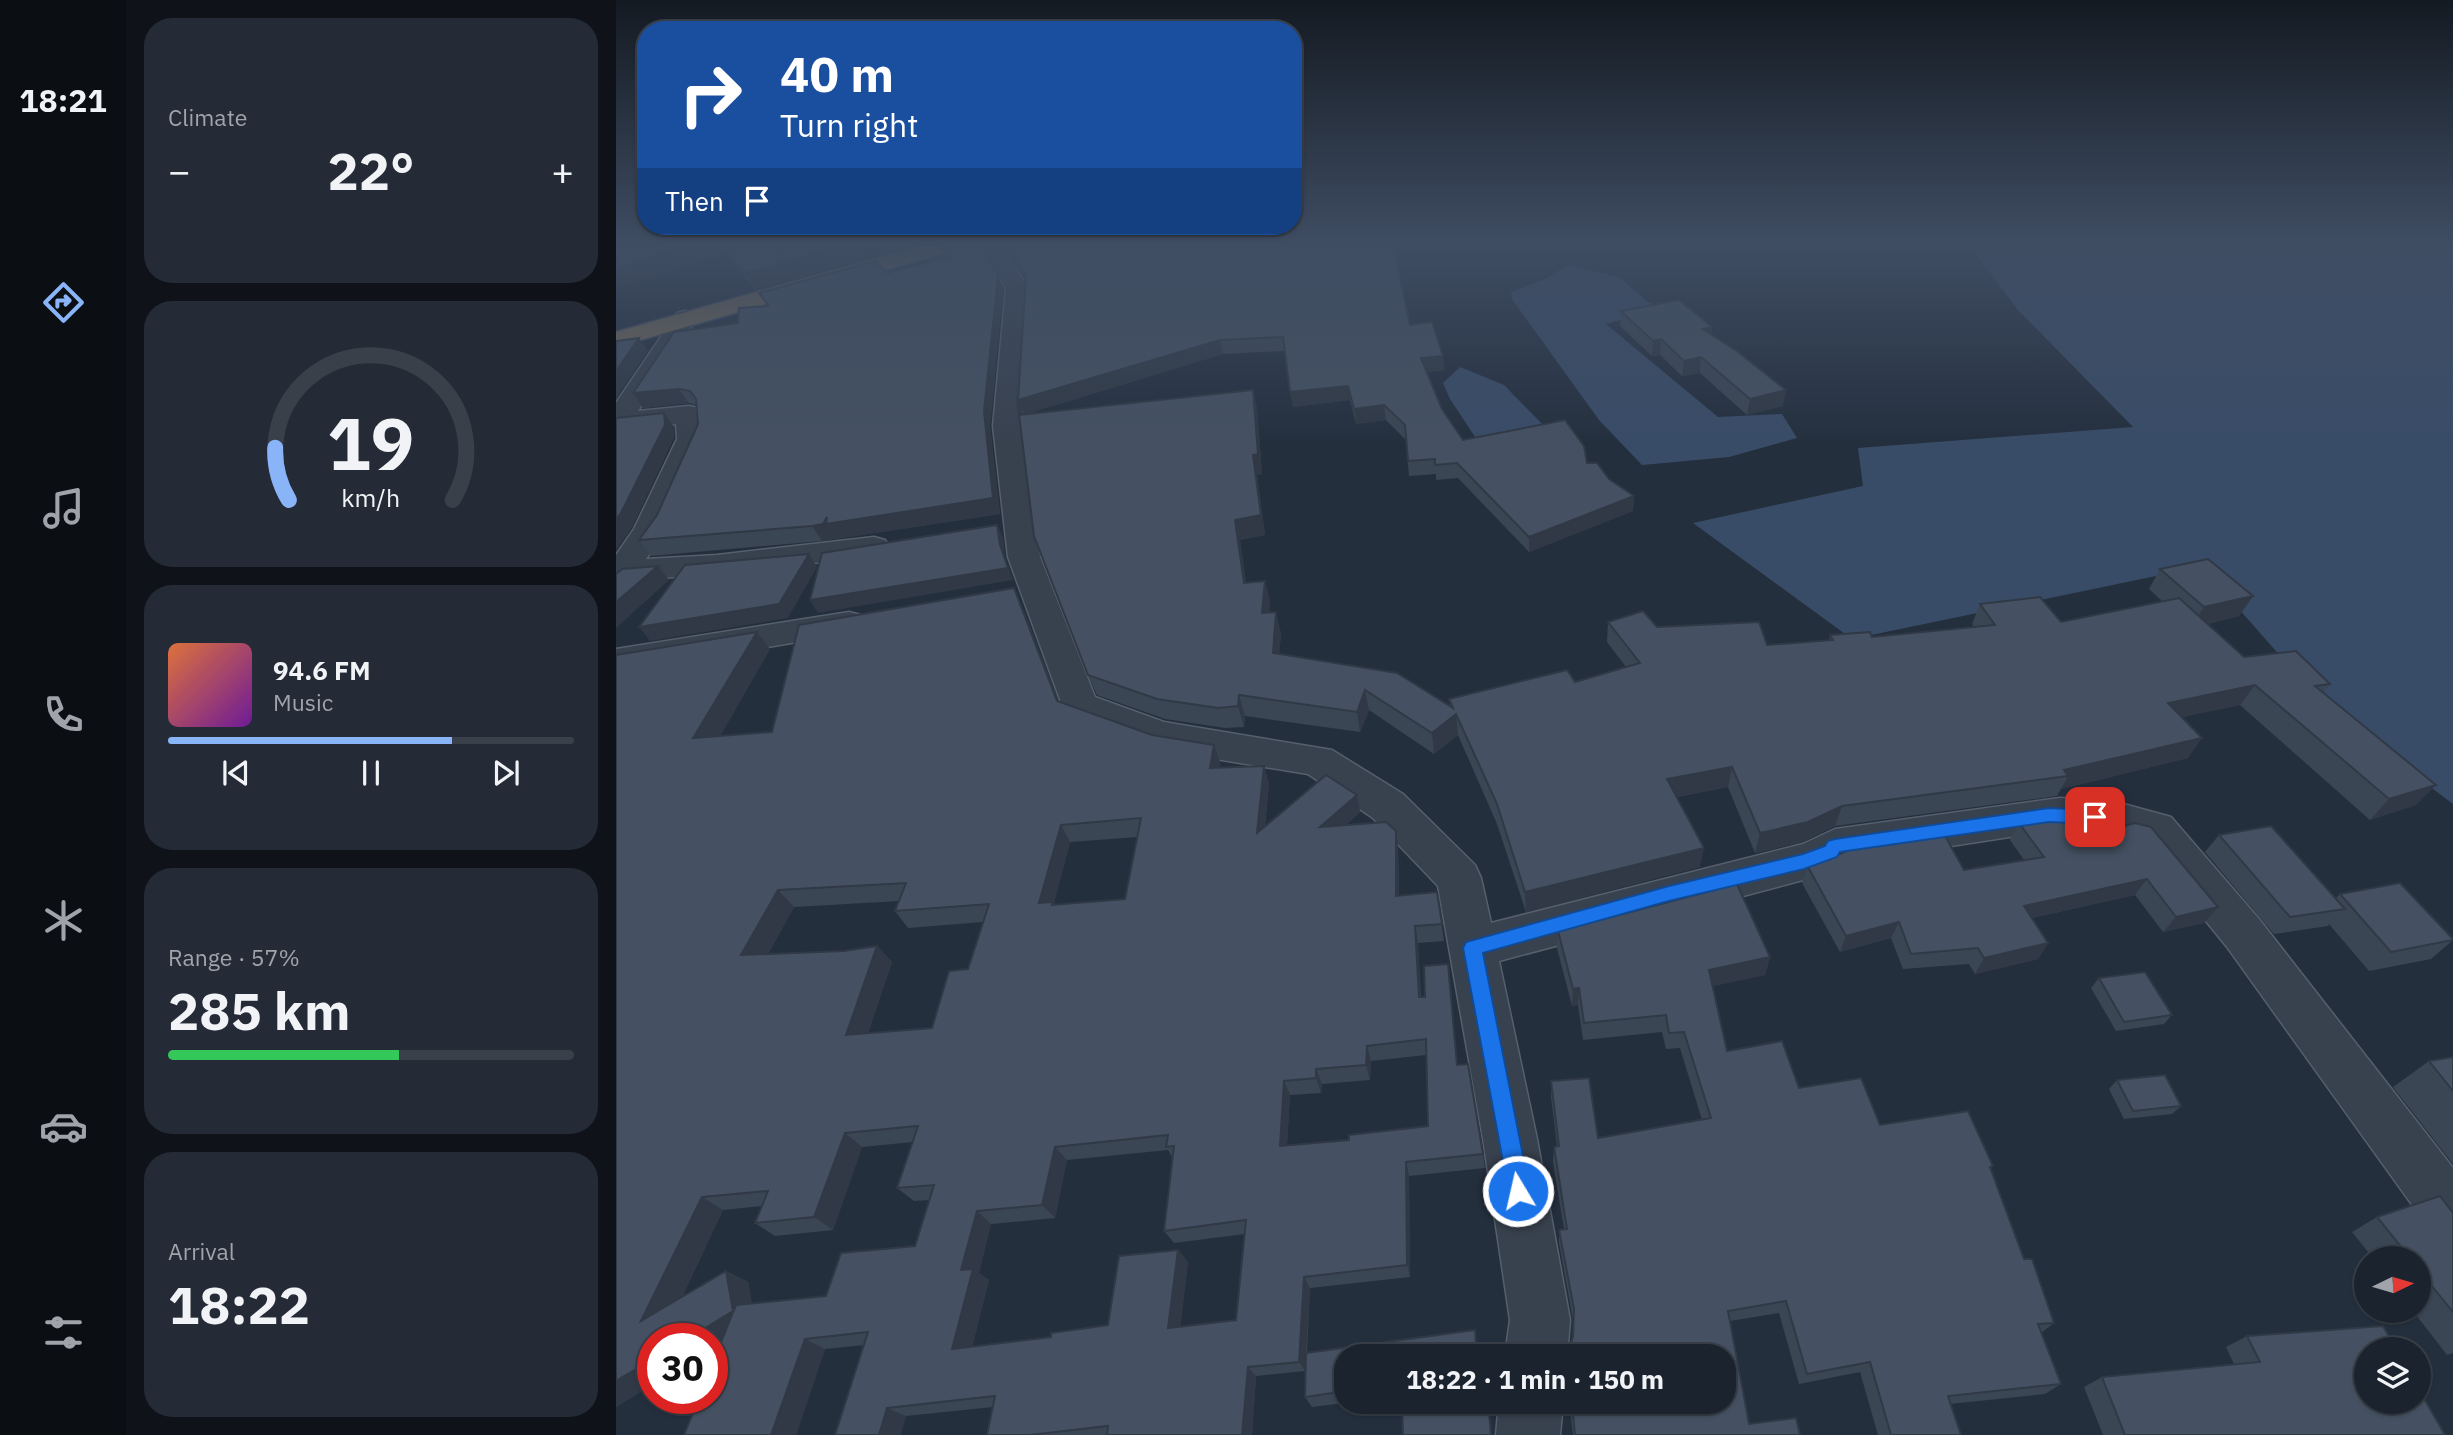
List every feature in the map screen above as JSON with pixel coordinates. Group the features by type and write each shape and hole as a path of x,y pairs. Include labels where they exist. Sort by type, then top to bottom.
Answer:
{"highway":[{"path":"616,340 710,311"}],"street":[{"path":"1015,311 1003,525 1024,558 1023,593 1079,706 1160,736 1318,761 1388,806 1459,878 1510,1139 1540,1320 1537,1344"},
{"path":"619,575 650,529 691,439 689,414 617,422 685,318"},
{"path":"619,575 743,563 905,542"},
{"path":"616,661 875,619"},
{"path":"1473,948 1669,893 1804,861 1831,851 1835,846 2049,815 2117,818 2143,824 2156,830 2171,846 2243,933 2453,1214"},
{"path":"1528,1435 1530,1414"}],"water":[{"path":"1521,311 1654,311 1606,324 1718,417 1782,414 1797,438 1729,457 1642,465 1599,420"},
{"path":"2019,311 2453,311 2453,804 2326,708 2216,583 2175,572 1852,639 1693,523 1863,486 1858,448 2133,427"},
{"path":"1460,367 1504,385 1549,431 1479,443 1450,399 1443,383"}],"building":[{"path":"739,311 994,311 984,411 993,498 826,524 827,517 823,524 812,526 639,540 657,515 698,424 696,399 690,391 679,389 633,393 674,332 738,323"},
{"path":"1024,311 1407,311 1410,325 1432,322 1443,356 1421,358 1442,409 1463,440 1565,420 1584,446 1587,463 1597,463 1609,479 1634,496 1529,537 1457,463 1435,465 1435,459 1408,461 1405,425 1384,405 1354,409 1348,386 1290,392 1283,337 1220,340 1018,400"},
{"path":"1621,311 1692,311 1712,327 1703,329 1738,352 1786,390 1750,399 1701,357 1684,361 1661,339 1653,341"},
{"path":"639,338 616,371 616,341"},
{"path":"1253,390 1258,454 1253,455 1261,515 1235,520 1244,583 1265,581 1262,613 1276,612 1273,653 1397,673 1453,708 1449,699 1567,670 1575,682 1640,663 1608,622 1643,611 1657,627 1759,622 1767,645 1833,640 1830,635 1870,632 1872,637 1995,625 1980,604 2040,597 2061,622 2179,598 2244,657 2296,651 2330,684 2315,686 2436,785 2389,799 2255,685 2168,703 2202,738 2064,770 2068,776 1842,806 1808,822 1760,833 1732,767 1667,779 1704,848 1525,892 1497,804 1456,714 1432,733 1365,690 1357,712 1239,695 1238,706 1218,708 1157,699 1088,675 1034,536 1017,398 1020,415"},
{"path":"664,413 665,425 616,520 616,418"},
{"path":"997,525 1008,568 810,600 822,553"},
{"path":"809,554 779,604 639,627 685,565"},
{"path":"2208,559 2253,596 2204,607 2160,569"},
{"path":"658,566 616,602 616,574 622,569"},
{"path":"1014,588 1057,701 1152,735 1214,745 1210,768 1264,766 1257,833 1326,775 1357,795 1320,827 1386,822 1396,831 1396,896 1437,892 1442,924 1415,926 1419,997 1425,997 1424,966 1448,964 1457,1065 1468,1064 1483,1154 1406,1162 1407,1265 1304,1277 1299,1362 1248,1367 1242,1435 1107,1435 1108,1426 1029,1435 987,1435 995,1396 887,1408 879,1435 835,1435 868,1332 805,1339 771,1435 684,1435 693,1414 728,1414 728,1325 736,1305 826,1296 841,1253 915,1246 934,1185 897,1188 918,1126 845,1133 814,1217 755,1223 768,1191 702,1197 641,1321 726,1271 733,1311 713,1323 637,1323 637,1369 616,1381 616,655 757,632 693,738 772,732 799,625","holes":["1141,818 1125,899 1052,905 1053,902 1039,903 1061,825","906,883 895,911 989,904 968,969 949,971 932,1028 846,1035 877,946 844,951 741,955 778,890","1426,1039 1428,1126 1349,1135 1349,1140 1280,1146 1284,1081 1316,1078 1316,1069 1366,1065 1367,1046","1168,1135 1166,1147 1174,1146 1164,1231 1246,1220 1236,1320 1168,1328 1178,1250 1119,1256 1108,1325 1051,1333 1051,1337 952,1349 973,1269 961,1270 977,1211 1042,1205 1055,1147"]},
{"path":"2098,817 2109,830 2135,823 2151,827 2218,907 2176,917 2147,879 2024,906 2048,943 1984,958 1978,948 1911,954 1899,922 1846,936 1808,867 1854,848 1944,834 1964,870 2044,857 2019,823"},
{"path":"2271,826 2345,909 2290,917 2219,835"},
{"path":"2400,883 2453,940 2391,952 2340,894"},
{"path":"1737,884 1770,957 1709,970 1727,1051 1782,1041 1799,1088 1861,1078 1880,1125 1968,1111 1993,1166 1990,1167 2024,1259 2032,1259 2054,1323 2038,1324 2061,1384 1948,1396 1961,1435 1891,1435 1870,1362 1807,1374 1786,1301 1728,1311 1734,1344 1571,1344 1574,1309 1559,1230 1567,1229 1554,1147 1559,1146 1551,1081 1589,1078 1598,1138 1711,1118 1684,1032 1669,1033 1666,1015 1584,1023 1579,988 1573,989 1558,931"},
{"path":"2145,972 2172,1015 2124,1022 2099,978"},
{"path":"2453,1057 2453,1091 2429,1061"},
{"path":"2165,1075 2181,1106 2133,1111 2117,1080"},
{"path":"2440,1196 2453,1213 2453,1312 2431,1285 2431,1246 2400,1246 2377,1217"},
{"path":"2383,1326 2389,1337 2354,1337 2354,1414 2431,1414 2431,1411 2445,1435 2125,1435 2102,1377 2260,1362 2247,1336"},
{"path":"1475,1330 1476,1344 1372,1344"},
{"path":"1334,1349 1334,1393 1305,1397 1306,1353"},
{"path":"1736,1354 1749,1424 1796,1418 1800,1435 1575,1435 1573,1414 1736,1414"},
{"path":"1402,1414 1489,1414 1491,1435 1403,1435"}],"route":[{"path":"1518,1191 1473,948 1669,893 1804,861 1831,851 1835,846 2049,815 2095,817"}]}
